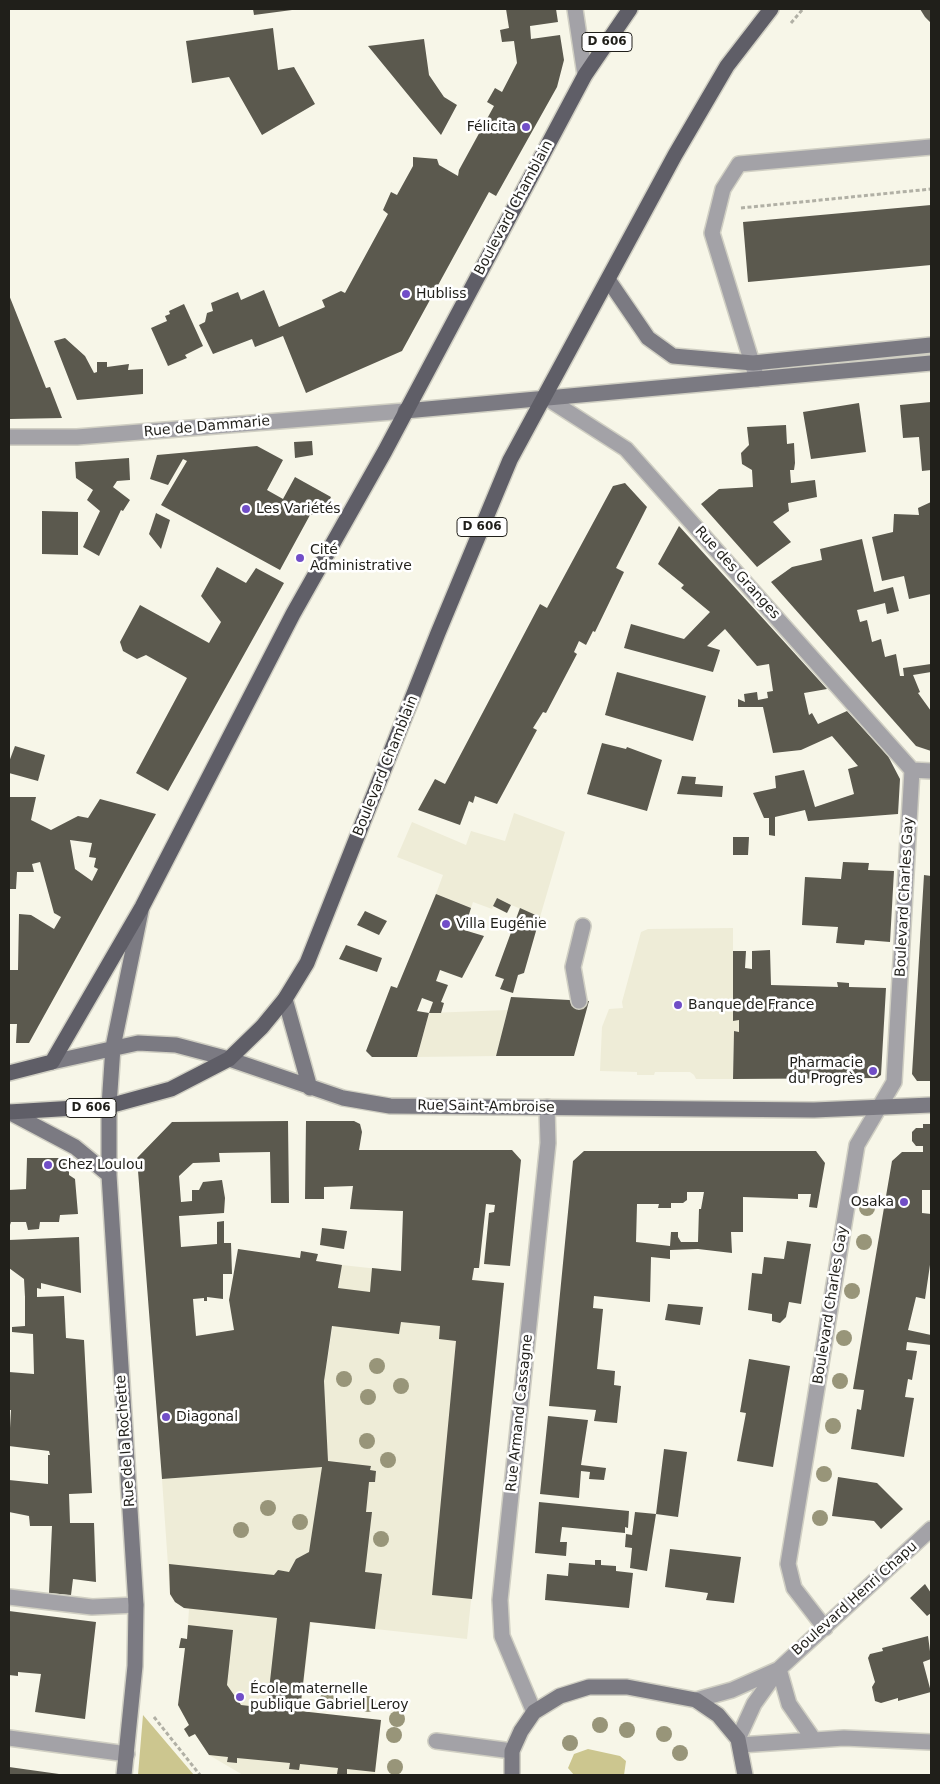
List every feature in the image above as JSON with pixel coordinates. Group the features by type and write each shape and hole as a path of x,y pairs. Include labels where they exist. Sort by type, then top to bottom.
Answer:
{"main road":[{"name":"Boulevard Chamblain","path":"52,1062 142,907 293,614 405,411 585,76 630,9"},
{"name":"Boulevard Chamblain","path":"110,1106 171,1089 229,1059 262,1027 285,999 307,962 502,476 675,155 727,66 771,9"},
{"path":"609,280 648,338 673,356 753,362 931,345"},
{"path":"405,411 931,363"},
{"name":"Rue de la Rochette","path":"124,1775 134,1666 136,1605 109,1175 110,1106 113,1047 142,907"},
{"path":"285,999 310,1088"},
{"name":"Rue Saint-Ambroise","path":"52,1062 138,1043 176,1045 229,1059 343,1098 390,1106 814,1110 931,1104"},
{"path":"9,1073 52,1062"},
{"name":"D 606","path":"9,1112 110,1106"},
{"path":"9,1112 76,1147 109,1175"},
{"path":"512,1775 512,1751 534,1712 560,1696 589,1687 627,1687 696,1700 718,1715 739,1742 744,1775"}],"street":[{"path":"575,9 585,76"},
{"path":"757,379 712,233 723,189 740,164 931,147"},
{"name":"Rue des Granges","path":"545,397 626,449 912,770"},
{"name":"Rue de Dammarie","path":"9,437 77,438 405,411"},
{"path":"912,770 931,771"},
{"name":"Boulevard Charles Gay","path":"825,1628 794,1588 788,1564 857,1145 894,1082 912,770"},
{"path":"579,1001 573,966 582,926"},
{"name":"Rue Armand Cassagne","path":"534,1712 502,1636 500,1600 548,1143 547,1108"},
{"name":"Boulevard Henri Chapu","path":"739,1742 754,1704 779,1669 931,1529"},
{"path":"9,1597 92,1607 136,1605"},
{"path":"779,1669 789,1704 814,1740"},
{"name":"Boulevard Henri Chapu","path":"696,1700 732,1690 779,1669"},
{"path":"9,1738 127,1754"},
{"path":"739,1742 844,1738 931,1742"},
{"path":"436,1741 512,1751"}],"path":[{"path":"785,31 803,9"},
{"path":"735,209 931,189"},
{"path":"152,1714 200,1775"}],"shaded area":[{"path":"514,813 565,832 540,917 497,899 492,909 473,902 471,908 436,894 443,875 397,857 412,822 466,845 471,831 505,841"},
{"name":"Banque de France","path":"733,928 733,1020 739,1020 739,1032 734,1031 733,1079 696,1079 690,1072 655,1072 654,1075 637,1075 637,1072 600,1071 602,1027 609,1009 623,1008 622,1002 641,932 648,929"},
{"path":"508,1010 496,1056 417,1057 429,1013"},
{"path":"342,1265 504,1283 467,1639 311,1622 300,1711 381,1720 375,1775 243,1775 209,1755 195,1734 189,1737 184,1729 189,1725 178,1705 185,1649 179,1648 181,1638 187,1639 189,1609 175,1602 170,1594 162,1479 328,1466 324,1381"},
{"path":"143,1715 194,1775 138,1775"},
{"path":"588,1749 620,1756 626,1761 624,1775 574,1775 568,1768 574,1754"}],"building":[{"path":"253,9 292,9 292,10 254,15"},
{"path":"506,9 556,9 558,22 530,26 531,39 560,35 564,60 557,87 496,196 489,192 402,351 306,393 283,336 255,347 252,339 213,354 199,325 205,322 207,313 213,311 211,303 238,292 241,300 264,290 279,327 325,307 322,300 341,291 345,293 388,214 383,210 391,192 397,195 413,166 413,157 437,159 439,165 458,176 459,170 494,106 487,102 495,88 502,92 517,63 514,41 502,42 500,30 509,28"},
{"path":"920,9 931,9 931,23 925,17"},
{"path":"273,28 278,70 294,67 315,104 262,135 229,77 192,83 186,41"},
{"path":"424,39 429,75 444,97 457,105 441,135 368,46"},
{"path":"931,205 931,265 748,282 743,222"},
{"path":"9,295 46,388 50,387 62,418 9,419"},
{"path":"184,304 203,346 185,355 187,358 168,366 151,328 167,321 165,316 170,314 169,311"},
{"path":"65,338 85,356 94,373 97,372 97,362 107,362 107,367 129,364 128,370 143,369 143,394 77,400 54,341"},
{"path":"931,402 931,470 922,471 919,437 903,438 900,405"},
{"path":"859,403 866,452 811,459 803,412"},
{"path":"786,425 787,444 794,443 795,463 794,470 790,470 791,483 815,480 817,497 788,503 789,511 773,522 791,542 757,567 701,504 719,489 753,487 752,470 742,464 741,453 749,445 747,427"},
{"path":"312,441 313,455 295,458 294,442"},
{"name":"Les Variétés","path":"257,446 283,460 267,490 283,499 295,477 331,497 323,513 310,515 280,570 161,505 187,461 183,459 168,485 150,479 157,455"},
{"path":"129,458 130,480 117,481 113,487 130,500 123,511 121,510 99,556 83,547 100,511 87,500 93,490 76,478 75,462"},
{"path":"625,483 647,507 616,568 624,572 595,632 593,631 586,645 579,641 574,652 577,654 546,713 543,712 533,728 537,730 497,804 475,796 473,803 469,801 460,825 418,810 435,779 445,784 540,604 547,608 613,486"},
{"path":"931,502 931,594 909,599 904,576 882,581 872,537 893,532 894,514 919,515 918,508"},
{"path":"42,511 78,512 78,555 42,554"},
{"path":"156,513 170,520 161,549 149,534"},
{"path":"679,526 827,689 804,693 809,715 812,713 818,724 847,711 888,756 900,779 898,814 808,821 805,810 775,817 775,836 769,835 769,818 764,818 753,793 776,788 775,776 804,770 815,807 854,794 848,769 858,766 832,736 801,750 773,753 763,707 738,707 738,699 745,702 744,694 757,692 758,700 768,698 767,692 773,691 769,664 757,666 725,629 707,646 720,650 713,672 624,648 631,624 684,639 710,612 681,588 684,585 658,564"},
{"path":"862,539 874,592 893,587 899,611 887,614 885,603 857,610 860,622 867,620 872,642 881,639 885,657 896,654 900,676 904,676 903,668 931,664 931,672 913,675 920,692 918,693 931,711 931,751 916,746 771,582 792,567 822,560 820,549"},
{"path":"217,567 246,583 256,568 284,583 168,791 136,773 187,678 146,655 137,659 123,651 120,642 140,605 209,643 221,622 201,596"},
{"path":"617,672 706,696 693,741 605,715"},
{"path":"602,743 626,749 627,747 662,760 647,811 587,794"},
{"path":"15,746 45,755 38,781 9,773 9,762"},
{"path":"682,776 696,777 695,784 723,786 722,797 677,794"},
{"path":"9,797 36,797 31,820 51,830 78,816 88,818 100,799 156,814 29,1043 16,1043 17,1024 9,1024 9,970 18,970 19,914 31,915 54,929 61,917 54,913 40,862 32,864 34,872 17,872 16,889 9,889","holes":["70,840 92,843 89,857 96,858 94,867 98,869 92,881 75,869"]},
{"path":"733,837 749,837 748,855 733,855"},
{"path":"843,862 869,863 868,870 894,871 890,942 865,940 864,945 836,943 838,927 802,925 805,877 841,879"},
{"path":"924,875 931,876 931,1081 917,1081 912,1074"},
{"path":"436,894 471,908 464,930 484,936 462,978 440,970 436,981 448,985 441,1002 444,1003 441,1013 429,1013 417,1057 372,1057 366,1051 391,986 397,988","holes":["422,998 433,1002 429,1013 417,1011"]},
{"path":"497,898 511,905 507,913 493,906"},
{"path":"520,908 540,917 524,973 518,975 513,993 500,989 504,979 495,976"},
{"path":"365,911 387,921 379,935 357,925"},
{"path":"346,945 382,958 377,972 339,959"},
{"path":"770,950 771,985 838,987 837,982 849,983 849,987 886,988 881,1075 877,1078 733,1079 734,1031 739,1032 739,1020 733,1021 733,951 746,951 745,968 752,969 752,951"},
{"path":"511,997 589,1001 574,1056 496,1056"},
{"path":"288,1121 289,1203 271,1203 270,1152 219,1153 220,1162 193,1163 179,1176 181,1202 192,1201 192,1190 199,1190 203,1182 222,1180 225,1198 224,1213 179,1216 181,1247 217,1244 217,1222 224,1221 224,1243 231,1243 232,1274 223,1274 223,1299 207,1297 207,1301 204,1301 204,1298 193,1299 196,1336 234,1330 229,1300 238,1249 300,1258 301,1251 318,1254 316,1261 342,1265 338,1288 370,1292 372,1268 401,1271 403,1211 350,1209 353,1186 324,1187 324,1199 305,1199 306,1121 354,1121 360,1124 362,1132 359,1150 512,1150 521,1160 510,1266 484,1264 489,1213 494,1212 495,1205 486,1204 479,1268 474,1268 472,1280 504,1283 472,1599 432,1595 456,1341 439,1339 440,1326 401,1322 399,1334 332,1326 324,1381 328,1461 371,1466 370,1470 376,1471 375,1482 369,1482 366,1512 372,1512 365,1572 382,1574 375,1629 310,1622 300,1711 381,1720 375,1772 347,1769 347,1775 337,1774 338,1768 300,1764 299,1770 289,1769 290,1763 237,1758 237,1763 227,1762 228,1757 209,1755 195,1734 189,1737 184,1729 189,1725 178,1705 185,1648 179,1648 181,1638 187,1639 188,1625 233,1630 227,1685 241,1705 267,1708 277,1618 184,1608 175,1602 170,1594 169,1564 274,1575 278,1570 289,1572 296,1559 309,1552 322,1467 162,1479 137,1158 172,1122"},
{"path":"923,1124 931,1124 931,1190 922,1190 922,1213 931,1214 931,1258 925,1299 916,1297 908,1330 931,1335 931,1345 907,1342 906,1350 917,1351 912,1380 908,1379 905,1397 914,1398 904,1457 851,1449 857,1409 861,1410 864,1390 853,1389 892,1161 902,1152 923,1152 923,1146 916,1146 912,1141 912,1132 916,1128 923,1128"},
{"path":"584,1151 816,1151 825,1163 817,1208 809,1207 811,1194 798,1194 798,1199 743,1197 743,1232 731,1232 732,1253 698,1249 670,1250 670,1259 651,1257 650,1302 594,1296 593,1308 603,1309 597,1369 615,1371 614,1385 621,1386 617,1423 594,1421 596,1410 549,1406 573,1161","holes":["687,1192 704,1192 701,1209 699,1209 698,1242 681,1242 678,1232 671,1232 670,1246 636,1242 637,1204 659,1204 658,1208 671,1208 671,1203 683,1203 687,1200"]},
{"path":"27,1158 69,1158 69,1175 75,1179 78,1214 60,1215 59,1222 40,1222 39,1229 28,1230 26,1222 11,1222 9,1228 9,1190 26,1189"},
{"path":"322,1228 347,1231 344,1249 320,1245"},
{"path":"79,1237 81,1293 41,1283 41,1289 37,1288 37,1297 64,1296 66,1338 84,1340 92,1493 69,1494 70,1523 94,1523 96,1582 73,1579 71,1595 49,1593 52,1526 30,1526 29,1516 9,1512 9,1480 48,1484 48,1455 50,1455 49,1451 9,1446 11,1410 9,1410 9,1372 34,1374 33,1334 12,1332 12,1327 25,1326 25,1297 24,1279 9,1268 9,1240"},
{"path":"787,1241 811,1244 801,1304 789,1302 786,1317 780,1323 772,1321 772,1314 748,1310 752,1273 762,1274 764,1257 784,1259"},
{"path":"668,1304 703,1307 700,1325 665,1320"},
{"path":"749,1359 790,1366 773,1467 737,1461 746,1413 740,1412"},
{"path":"548,1416 588,1420 581,1465 606,1468 604,1480 589,1479 590,1472 581,1471 579,1498 540,1494"},
{"path":"664,1449 687,1452 678,1517 656,1514"},
{"path":"838,1477 877,1483 903,1509 881,1529 874,1521 832,1516"},
{"path":"539,1502 629,1511 628,1528 625,1527 625,1533 562,1527 560,1542 567,1542 566,1556 535,1553"},
{"path":"635,1512 656,1514 647,1571 630,1568 632,1548 625,1547 626,1534 632,1535"},
{"path":"670,1549 741,1557 734,1603 706,1600 708,1593 665,1587"},
{"path":"595,1560 601,1560 601,1565 616,1566 616,1571 633,1573 629,1608 545,1600 547,1574 568,1576 569,1563 595,1565"},
{"path":"925,1584 931,1593 931,1613 927,1616 910,1598"},
{"path":"9,1611 96,1622 85,1719 35,1712 41,1674 18,1672 18,1676 9,1675"},
{"path":"928,1636 931,1659 923,1662 931,1692 898,1701 898,1698 881,1703 875,1701 872,1687 875,1682 868,1658 870,1654 883,1651 882,1648"},
{"path":"9,1767 59,1774 9,1775"}],"place":[{"name":"Félicita","path":"526,127"},
{"name":"Hubliss","path":"406,294"},
{"name":"Les Variétés","path":"246,509"},
{"name":"Cité Administrative","path":"300,558"},
{"name":"Villa Eugénie","path":"446,924"},
{"name":"Banque de France","path":"678,1005"},
{"name":"Pharmacie du Progrès","path":"873,1071"},
{"name":"Chez Loulou","path":"48,1165"},
{"name":"Osaka","path":"904,1202"},
{"name":"Diagonal","path":"166,1417"},
{"name":"École maternelle publique Gabriel Leroy","path":"240,1697"}]}
